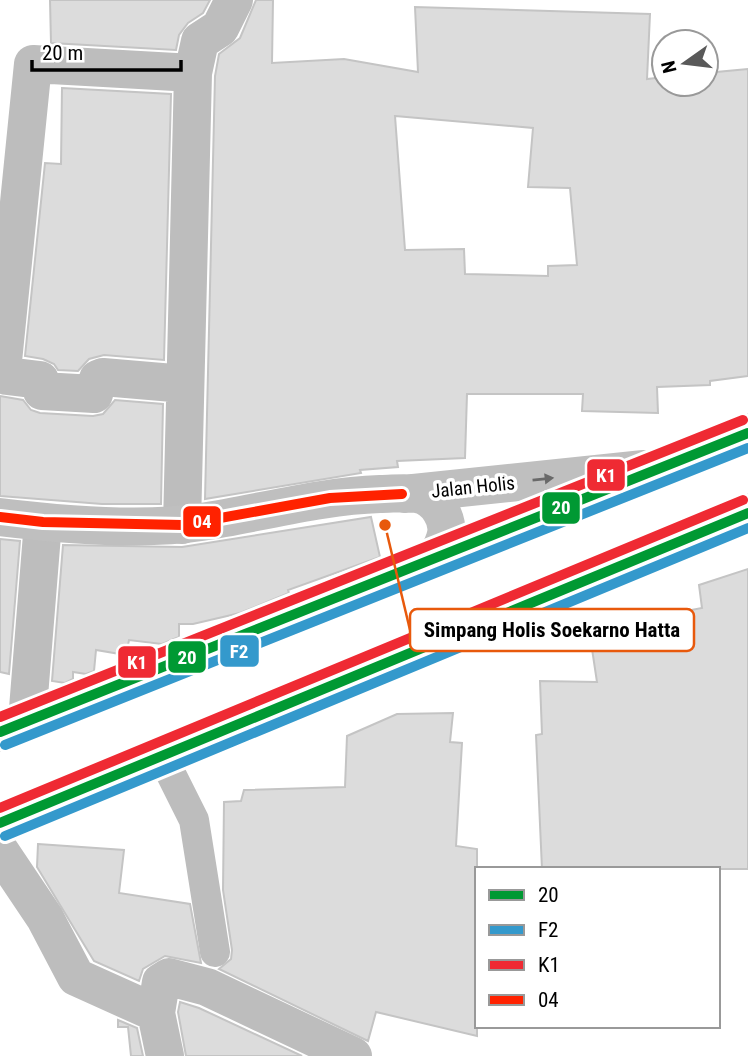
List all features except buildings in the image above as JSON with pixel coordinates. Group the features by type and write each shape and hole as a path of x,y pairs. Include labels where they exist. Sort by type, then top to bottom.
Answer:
{"main road":[{"path":"182,525 192,73 200,41 220,28 234,0"},
{"path":"185,384 103,377 98,379 94,394 42,391 40,380 7,376 3,361 33,64 192,73"},
{"path":"43,522 14,726 748,433"},
{"path":"0,823 748,513"},
{"path":"0,851 45,918 76,977 156,1013"},
{"path":"165,1056 156,1013 161,982 169,977 207,986 353,1056"}],"street":[{"name":"Jalan Holis","path":"0,517 43,522 182,525 330,498 402,494 669,466"},
{"name":"Jalan Holis","path":"402,494 418,494 433,502 443,515 447,531 443,547 432,559 417,567"}],"lane":[{"path":"162,756 194,820 215,952"}],"transit line":[{"name":"K1","path":"0,717 743,420"},
{"name":"20","path":"0,732 748,433"},
{"name":"F2","path":"5,745 748,448"},
{"name":"04","path":"0,517 43,522 182,525 330,498 402,494"},
{"name":"K1","path":"0,808 743,500"},
{"name":"20","path":"0,823 748,513"},
{"name":"F2","path":"5,836 748,528"}],"place":[{"name":"Simpang Holis Soekarno Hatta","path":"385,525"}]}
